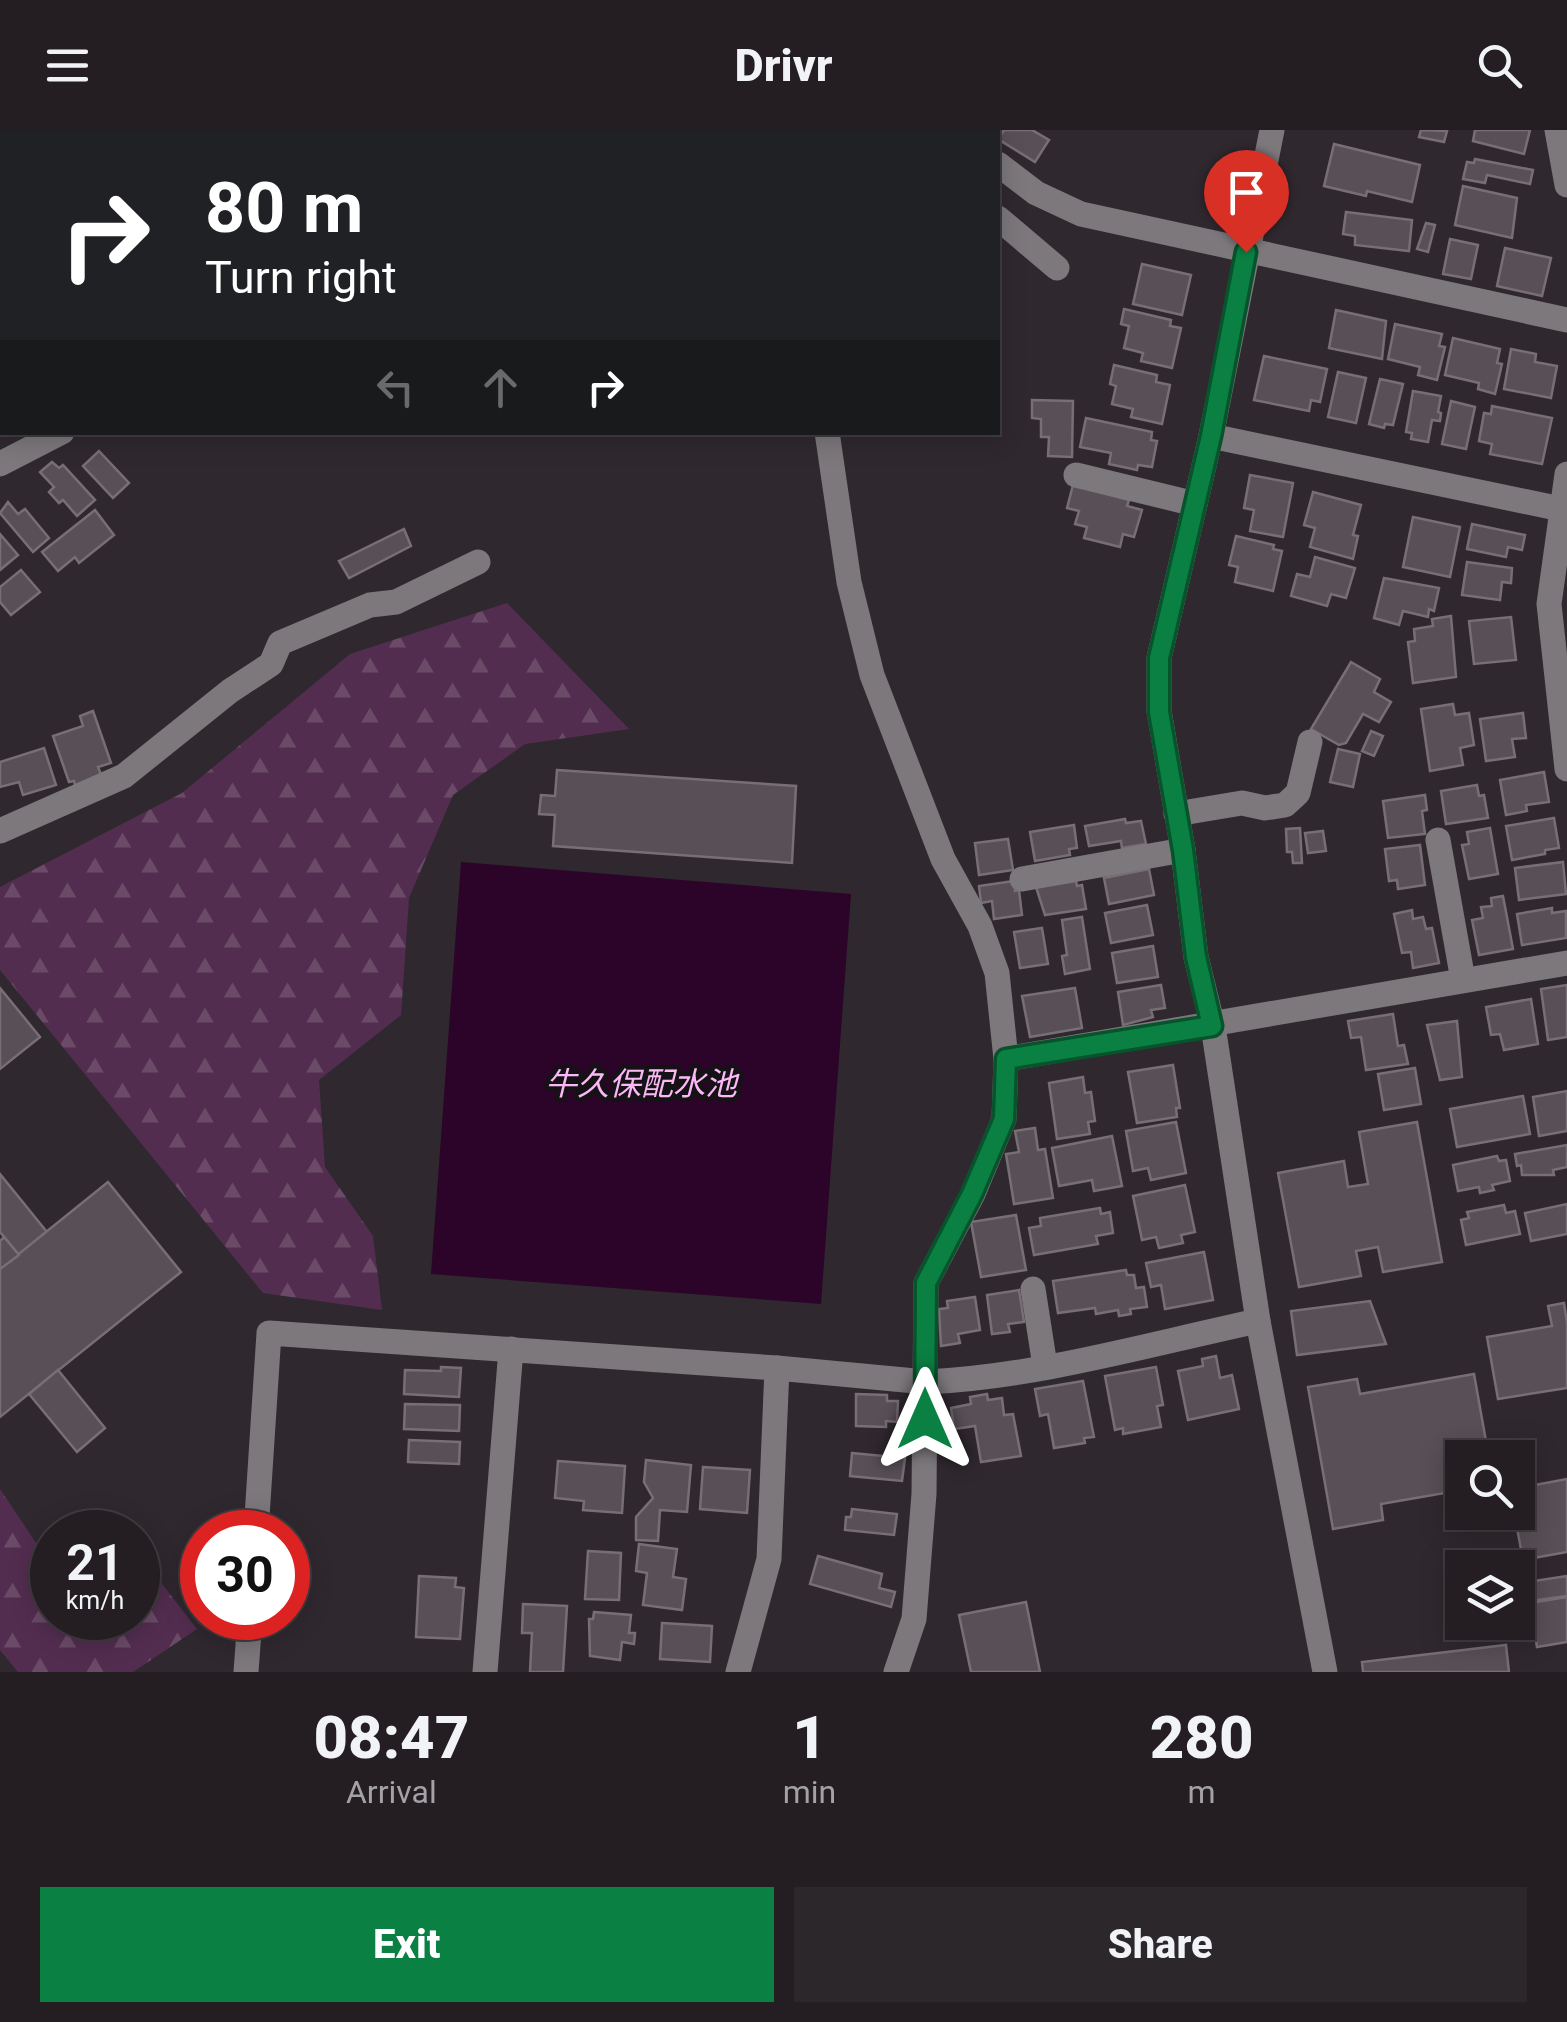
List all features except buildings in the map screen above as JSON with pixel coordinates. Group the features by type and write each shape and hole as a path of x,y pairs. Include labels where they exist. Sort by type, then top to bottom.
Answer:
{"street":[{"path":"1272,130 1211,436 1159,658 1159,712 1258,1321 1325,1672"},
{"path":"1557,130 1567,185"},
{"path":"1000,165 1036,192 1081,214 1567,320"},
{"path":"1000,220 1057,268"},
{"path":"0,464 56,435"},
{"path":"828,435 849,582 872,675 943,860 980,926 997,974 1006,1059 1004,1119 972,1194 926,1283 924,1494 914,1618 896,1672"},
{"path":"1211,436 1561,509"},
{"path":"1566,762 1549,604 1567,474"},
{"path":"1076,475 1195,504"},
{"path":"0,831 124,776 230,691 271,664 280,643 370,606 396,602 478,562"},
{"path":"1176,814 1242,803 1265,808 1285,805 1298,793 1310,742"},
{"path":"1438,840 1463,980"},
{"path":"1022,879 1183,850"},
{"path":"1006,1059 1567,963"},
{"path":"1033,1289 1045,1366"},
{"path":"258,1510 270,1333 926,1382 1045,1366 1258,1321"},
{"path":"485,1672 510,1349"},
{"path":"738,1672 769,1559 777,1368"},
{"path":"246,1672 248,1640"}],"green space":[{"path":"507,603 629,729 525,744 453,795 409,898 401,1015 319,1080 325,1167 373,1236 382,1310 263,1293 0,970 0,887 182,793 350,654"},
{"path":"0,1489 30,1534 30,1640 160,1640 160,1581 180,1607 181,1640 133,1672 18,1672 0,1650"}],"water":[{"name":"牛久保配水池","path":"461,862 851,894 821,1304 431,1274"}],"route":[{"path":"925,1419 926,1283 972,1194 1004,1119 1006,1059 1212,1026 1196,957 1183,850 1159,712 1159,658 1211,436 1246,252"}]}
